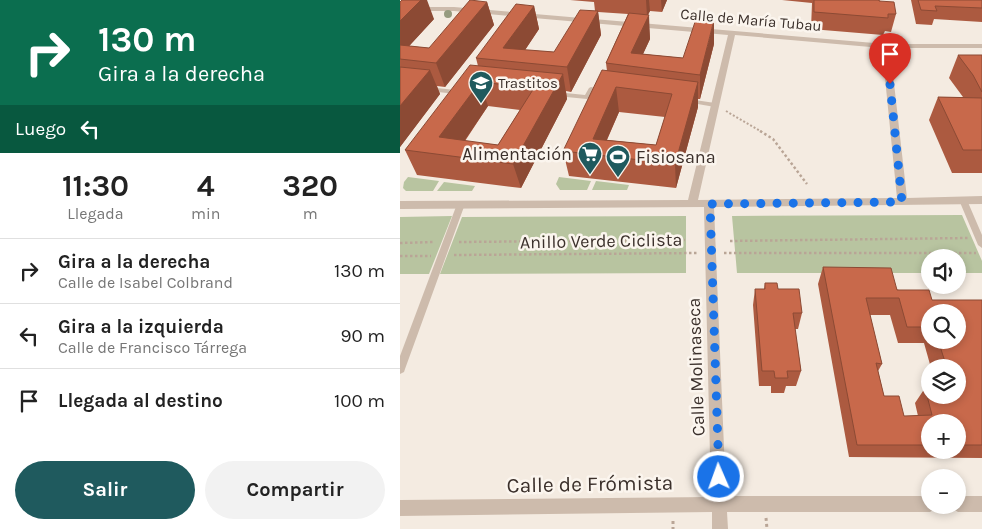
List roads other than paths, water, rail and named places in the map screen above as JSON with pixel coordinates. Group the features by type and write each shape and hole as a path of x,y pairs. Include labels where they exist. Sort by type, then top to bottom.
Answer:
{"street":[{"path":"400,19 411,6"},
{"name":"Calle de María Tubau","path":"400,19 430,9 443,8 886,46 982,46"},
{"path":"692,204 732,32"},
{"path":"886,46 902,202"},
{"path":"419,88 457,92 464,84"},
{"path":"549,93 587,97 591,90 610,92"},
{"path":"677,100 715,105"},
{"path":"963,200 981,242"},
{"path":"400,204 710,204 982,200"},
{"path":"400,369 461,204"},
{"name":"Calle Molinaseca","path":"710,204 720,529"},
{"name":"Calle de Frómista","path":"400,508 720,504 921,504"},
{"path":"966,504 982,504"}],"place":[{"name":"Trastitos","path":"481,104"},
{"name":"Alimentación","path":"590,175"},
{"name":"Fisiosana","path":"618,178"}]}
